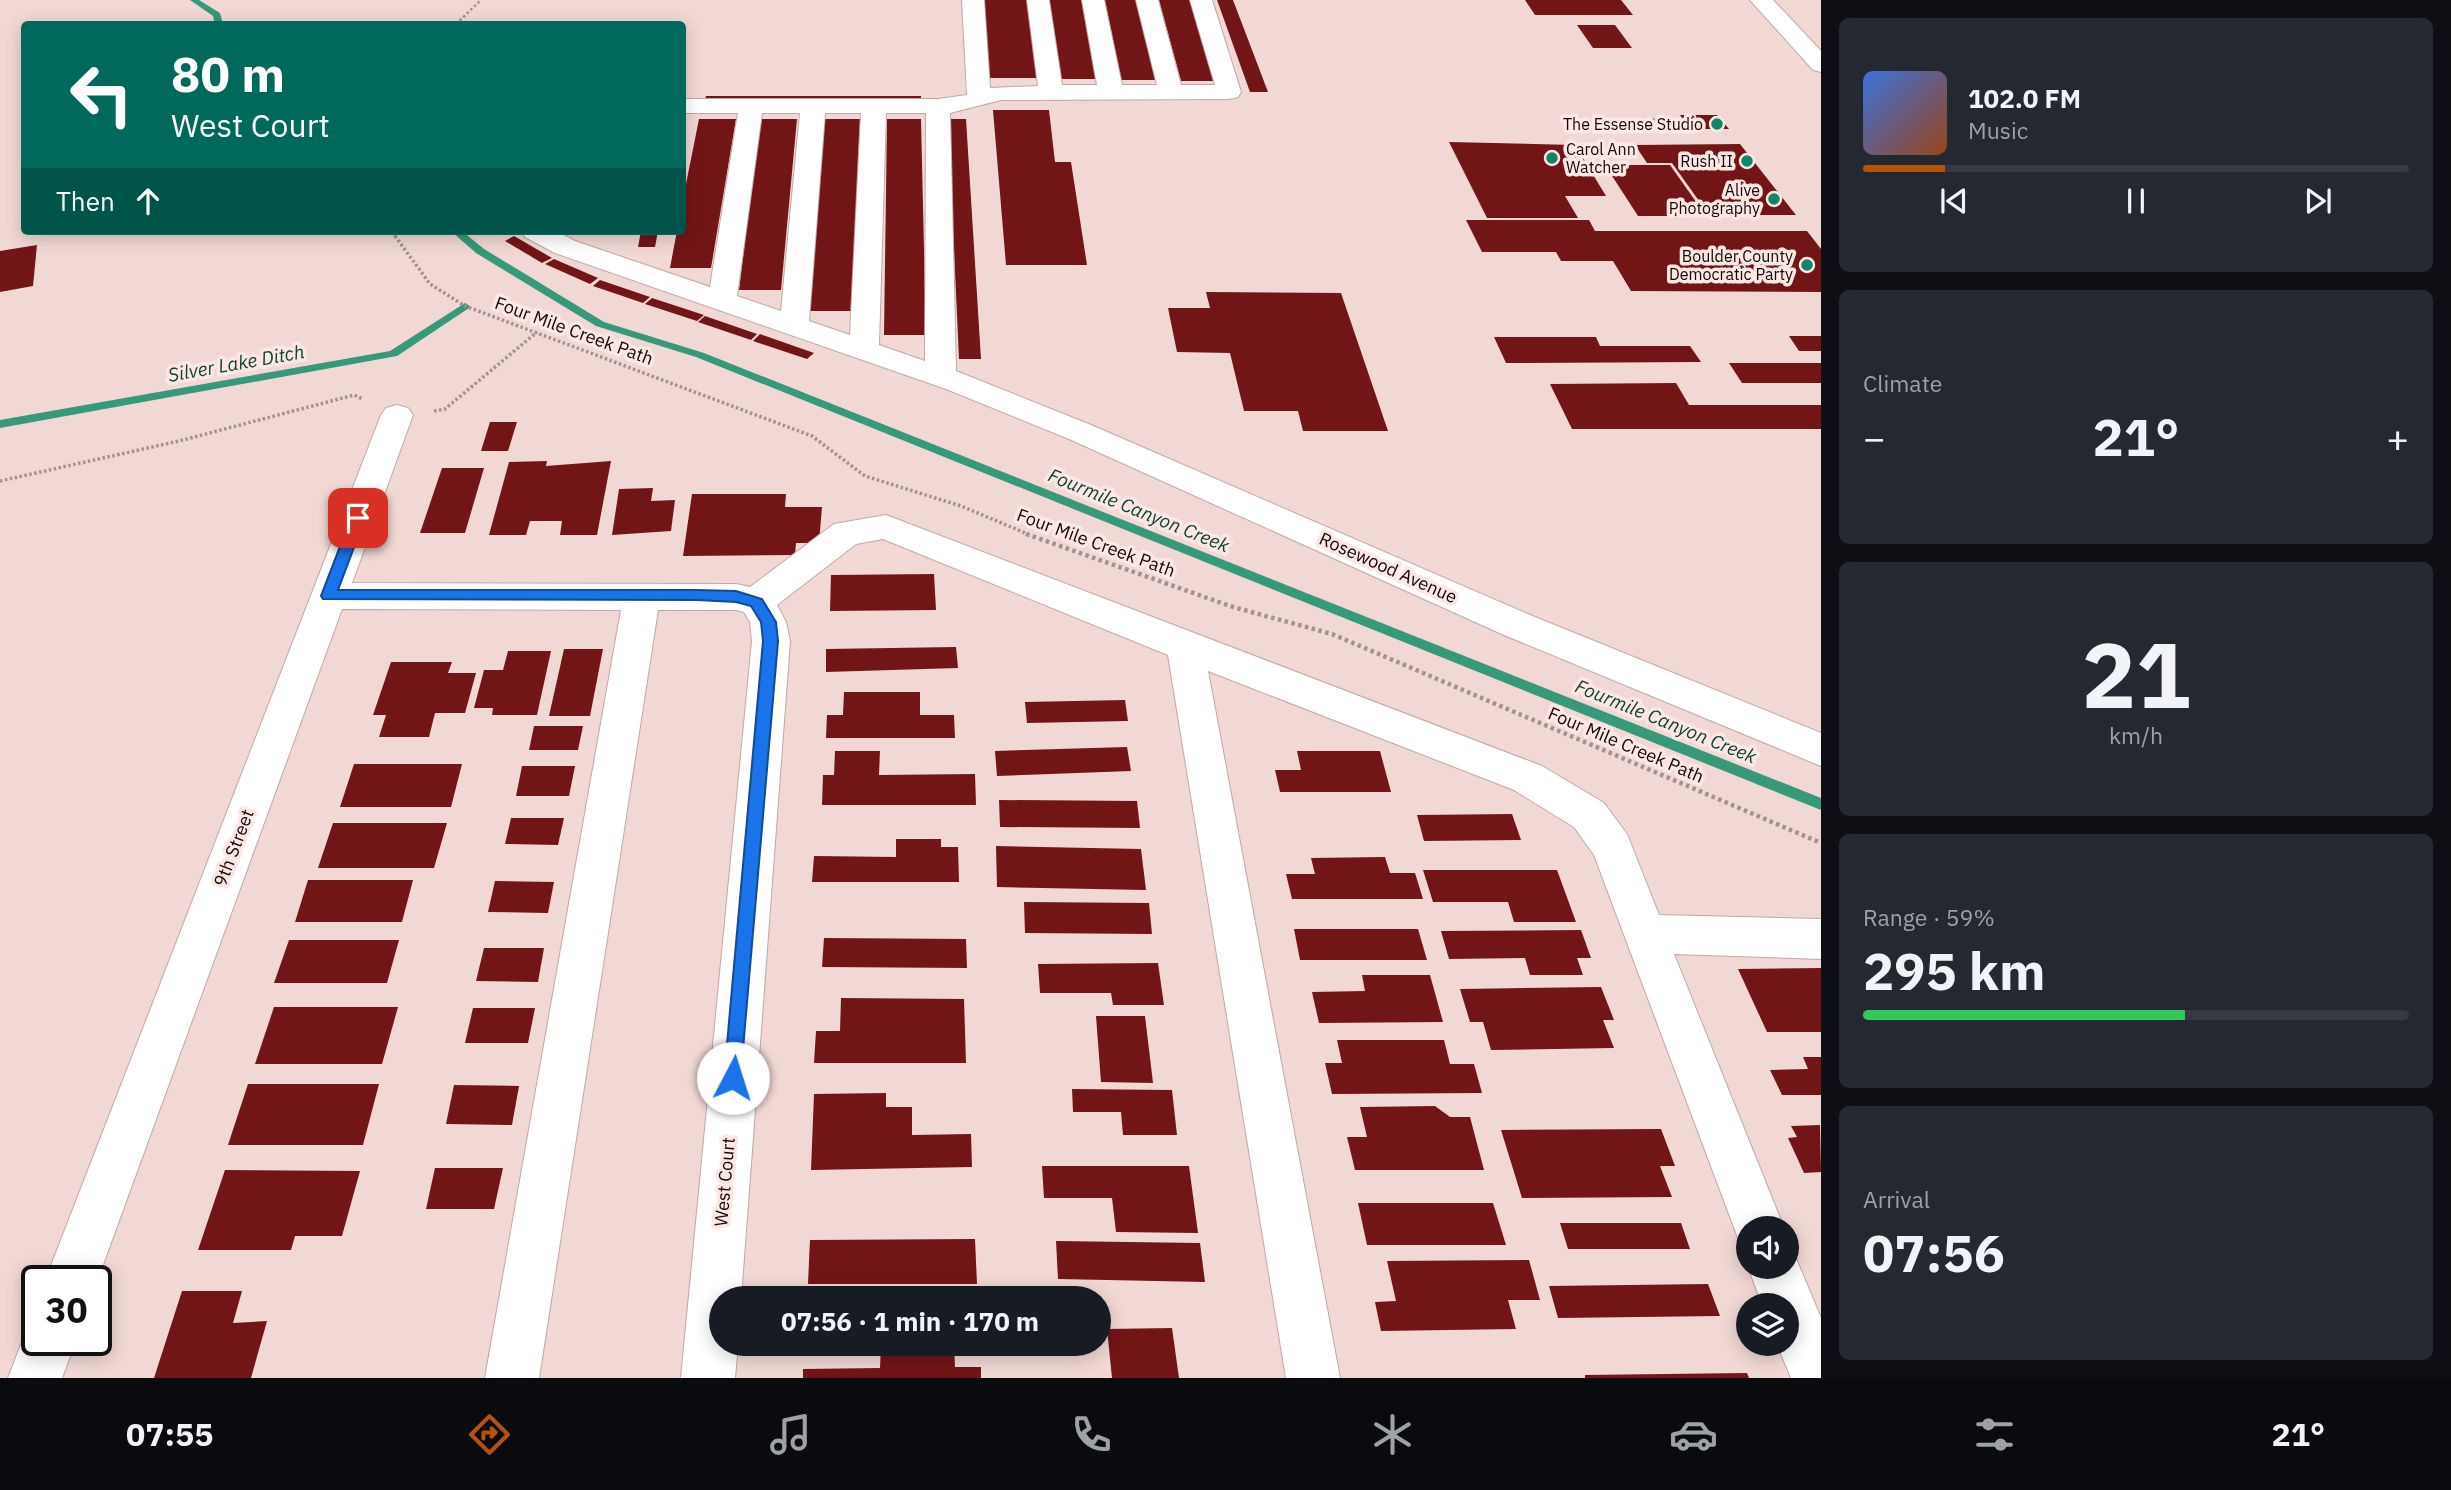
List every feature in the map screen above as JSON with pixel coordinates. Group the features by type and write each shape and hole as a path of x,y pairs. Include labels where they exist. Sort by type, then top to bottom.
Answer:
{"street":[{"path":"973,0 979,99"},
{"path":"1038,0 1051,93"},
{"path":"1093,0 1111,93"},
{"path":"1147,0 1171,93"},
{"path":"686,106 938,106 955,105 1001,93 1229,92 1201,0"},
{"path":"1761,0 1821,65"},
{"path":"722,301 751,106"},
{"path":"794,326 813,106"},
{"path":"864,350 874,106"},
{"path":"938,106 949,379"},
{"name":"Rosewood Avenue","path":"542,235 565,247 615,253 722,301 949,379 1080,432 1517,625 1821,750"},
{"name":"9th Street","path":"77,1265 397,415"},
{"path":"328,596 736,597 756,603 846,533 886,527 1185,647 1528,778 1589,815 1612,847 1754,1216"},
{"path":"512,1378 642,596"},
{"name":"West Court","path":"708,1378 771,641 768,622 756,603"},
{"path":"1185,647 1313,1378"},
{"path":"1644,934 1821,939"},
{"path":"1779,1279 1818,1378"},
{"path":"35,1378 43,1356"}],"path":[{"path":"459,21 481,0"},
{"name":"Four Mile Creek Path","path":"394,235 418,273 439,294 812,436 865,476 961,506 1060,548 1220,603 1332,634 1821,843"},
{"path":"0,481 179,441 354,394 397,415 445,409 538,331"}],"building":[{"path":"982,0 1027,0 1037,78 988,78"},
{"path":"1049,0 1082,0 1097,79 1061,79"},
{"path":"1105,0 1136,0 1156,80 1121,80"},
{"path":"1159,0 1191,0 1216,81 1181,81"},
{"path":"1217,0 1233,0 1268,92 1250,92"},
{"path":"1525,0 1621,0 1633,15 1535,15"},
{"path":"1577,25 1615,25 1632,48 1593,48"},
{"path":"706,96 921,96 921,101 705,100"},
{"path":"993,110 1049,110 1055,162 1071,162 1087,265 1006,265"},
{"path":"1680,115 1717,115 1729,129 1648,129 1640,119 1682,118"},
{"path":"699,119 736,119 711,268 670,268 676,235 686,235 686,184"},
{"path":"760,119 797,119 781,290 739,290"},
{"path":"824,119 860,119 852,311 810,311"},
{"path":"887,119 921,119 926,335 884,335"},
{"path":"948,119 966,119 981,359 959,359"},
{"path":"1449,142 1575,145 1606,196 1565,196 1578,218 1487,218"},
{"path":"1740,144 1796,215 1709,215 1672,163 1647,163 1635,145"},
{"path":"1605,165 1670,165 1706,216 1638,216"},
{"path":"1466,220 1589,220 1595,231 1807,231 1821,249 1821,292 1631,291 1613,261 1561,261 1556,252 1482,252"},
{"path":"640,235 657,235 655,247 638,247"},
{"path":"514,236 552,258 542,263 505,241"},
{"path":"37,245 33,286 0,292 0,251"},
{"path":"554,259 598,278 590,284 545,264"},
{"path":"600,280 650,297 643,303 593,286"},
{"path":"1206,292 1341,293 1388,431 1303,431 1298,411 1244,411 1230,353 1177,352 1168,308 1210,308"},
{"path":"652,298 704,315 697,321 645,304"},
{"path":"705,316 757,334 751,340 698,322"},
{"path":"760,334 814,353 807,359 753,341"},
{"path":"1789,336 1821,336 1821,351 1799,351"},
{"path":"1494,337 1596,337 1600,346 1690,346 1701,362 1506,363"},
{"path":"1729,363 1821,363 1821,383 1742,383"},
{"path":"1676,383 1689,405 1821,405 1821,429 1572,429 1550,384"},
{"path":"490,422 517,422 508,451 481,451"},
{"path":"547,461 546,466 611,461 597,535 560,535 562,521 530,521 526,535 489,535 509,462"},
{"path":"442,468 484,468 465,533 420,533"},
{"path":"653,488 651,501 675,500 671,531 612,535 619,489"},
{"path":"692,494 786,494 785,507 822,507 819,543 796,543 795,555 683,556"},
{"path":"934,574 936,610 830,611 831,575"},
{"path":"956,647 958,668 826,672 826,649"},
{"path":"564,649 603,649 590,716 549,716"},
{"path":"508,651 551,651 537,715 492,715 493,708 474,708 484,670 503,670"},
{"path":"391,662 452,662 448,673 476,673 465,713 435,713 429,737 379,737 386,715 373,715"},
{"path":"844,692 920,692 920,715 954,715 955,738 826,738 827,715 843,715"},
{"path":"1125,700 1128,721 1027,723 1025,702"},
{"path":"534,726 583,726 578,750 529,750"},
{"path":"1127,747 1131,771 997,776 995,751"},
{"path":"835,751 880,751 879,775 975,774 976,805 822,805 823,775 834,775"},
{"path":"1297,751 1380,751 1391,792 1280,792 1275,770 1301,770"},
{"path":"354,764 462,764 451,807 340,807"},
{"path":"522,766 575,766 569,796 516,796"},
{"path":"999,800 1137,801 1140,828 1000,827"},
{"path":"1512,814 1521,840 1424,841 1417,815"},
{"path":"511,818 564,818 558,845 505,844"},
{"path":"333,823 447,823 434,868 318,868"},
{"path":"896,839 941,839 941,847 958,847 959,882 812,882 814,856 896,857"},
{"path":"996,846 1141,849 1146,890 997,887"},
{"path":"1385,857 1390,873 1415,873 1423,899 1292,899 1286,874 1315,874 1311,858"},
{"path":"1423,870 1557,870 1576,922 1514,922 1508,902 1433,902"},
{"path":"308,880 413,880 402,922 295,922"},
{"path":"495,881 554,882 548,913 488,912"},
{"path":"1024,902 1149,903 1152,934 1025,933"},
{"path":"1294,929 1418,929 1427,960 1300,960"},
{"path":"1581,930 1591,958 1577,958 1583,975 1530,975 1525,958 1449,959 1441,931"},
{"path":"824,938 966,939 967,968 822,967"},
{"path":"289,940 399,940 387,983 274,983"},
{"path":"484,948 544,948 538,982 476,981"},
{"path":"1158,963 1164,1005 1113,1005 1111,993 1040,993 1038,964"},
{"path":"1821,968 1821,1032 1767,1032 1738,969"},
{"path":"1362,975 1430,975 1443,1022 1319,1023 1312,992 1365,991"},
{"path":"1601,987 1614,1020 1603,1020 1614,1048 1491,1050 1483,1022 1470,1022 1460,989"},
{"path":"841,998 964,999 966,1063 814,1063 816,1031 840,1031"},
{"path":"274,1007 398,1007 382,1064 255,1064"},
{"path":"473,1008 535,1008 528,1043 465,1043"},
{"path":"1096,1016 1145,1016 1153,1083 1101,1082"},
{"path":"1337,1040 1444,1040 1450,1064 1474,1064 1482,1093 1332,1094 1325,1063 1342,1063"},
{"path":"1803,1057 1821,1057 1821,1095 1782,1095 1770,1070 1808,1069"},
{"path":"248,1084 379,1084 363,1145 228,1145"},
{"path":"454,1085 519,1086 512,1125 446,1124"},
{"path":"1072,1089 1172,1090 1177,1135 1123,1135 1121,1112 1073,1112"},
{"path":"886,1093 886,1107 912,1107 912,1135 971,1134 972,1167 811,1170 814,1094"},
{"path":"1435,1106 1450,1117 1470,1117 1484,1170 1355,1170 1347,1137 1367,1137 1360,1107"},
{"path":"1820,1125 1821,1172 1804,1173 1788,1138 1797,1137 1791,1126"},
{"path":"1661,1129 1675,1166 1660,1166 1672,1197 1522,1198 1501,1130"},
{"path":"1042,1166 1189,1166 1198,1233 1116,1232 1112,1198 1044,1198"},
{"path":"435,1168 503,1168 494,1209 426,1209"},
{"path":"225,1170 360,1171 342,1236 295,1236 291,1250 198,1250"},
{"path":"1358,1203 1493,1203 1506,1245 1367,1245"},
{"path":"1560,1223 1681,1223 1690,1249 1568,1249"},
{"path":"975,1239 977,1284 808,1284 810,1240"},
{"path":"1056,1241 1200,1243 1205,1282 1058,1279"},
{"path":"1529,1260 1540,1300 1508,1300 1516,1329 1381,1331 1375,1302 1396,1301 1387,1261"},
{"path":"1708,1284 1720,1316 1558,1318 1549,1286"},
{"path":"182,1291 242,1291 233,1323 267,1321 251,1378 154,1378"},
{"path":"1172,1328 1179,1378 1112,1378 1111,1329"},
{"path":"880,1356 955,1356 955,1367 981,1367 981,1378 803,1378 803,1369 880,1368"},
{"path":"1747,1373 1749,1378 1585,1378 1585,1375"}],"waterway":[{"name":"Fourmile Canyon Creek","path":"194,0 217,15 218,21"},
{"name":"Fourmile Canyon Creek","path":"461,235 480,251 600,324 700,355 1821,804"},
{"name":"Silver Lake Ditch","path":"0,424 393,354 465,306"}],"place":[{"name":"The Essense Studio","path":"1717,124"},
{"name":"Carol Ann Watcher","path":"1552,158"},
{"name":"Rush II","path":"1747,161"},
{"name":"Alive Photography","path":"1774,199"},
{"name":"Boulder County Democratic Party","path":"1807,265"}],"route":[{"path":"358,518 328,596 697,595 736,597 756,603 768,622 771,641 733,1078"}]}
